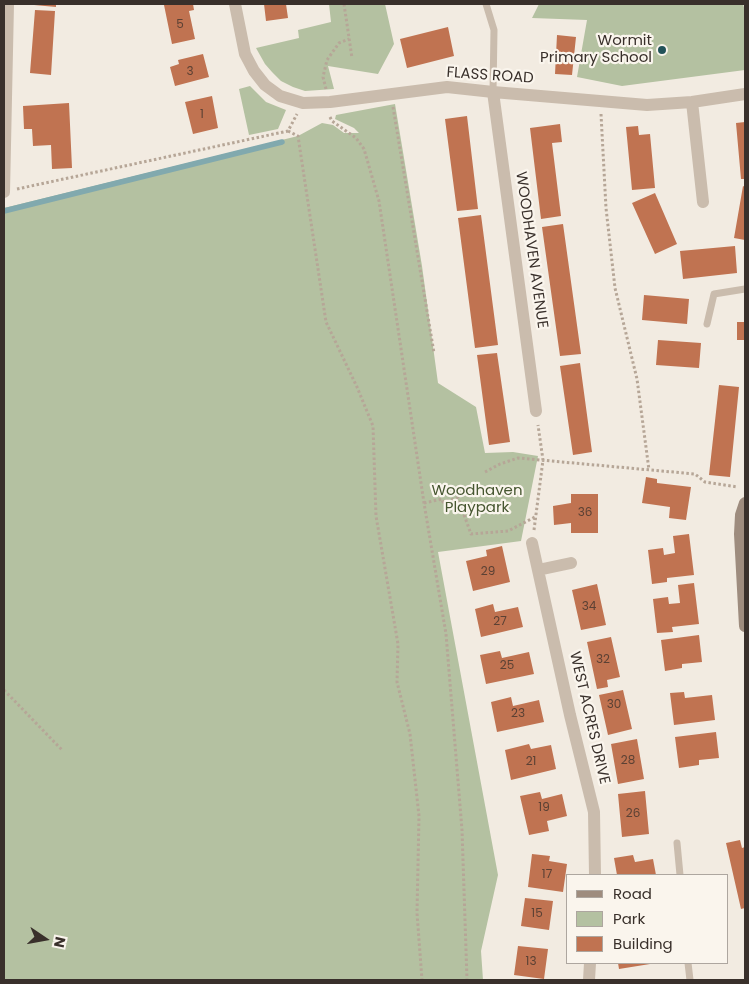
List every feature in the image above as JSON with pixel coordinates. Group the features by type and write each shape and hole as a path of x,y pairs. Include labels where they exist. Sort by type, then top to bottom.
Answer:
{"main road":[{"path":"745,503 741,515 740,534 745,626"}],"street":[{"path":"4,192 8,4"},
{"name":"FLASS ROAD","path":"234,4 245,54 254,71 265,85 280,96 303,103 330,102 447,86 493,92 647,105 692,102 745,94"},
{"name":"WOODHAVEN AVENUE","path":"493,92 536,412"},
{"path":"692,102 703,202"},
{"name":"WEST ACRES DRIVE","path":"532,543 570,715 594,812 594,874"},
{"path":"538,570 570,562"},
{"path":"589,980 590,964"}],"lane":[{"path":"486,4 494,30 493,92"},
{"path":"707,324 714,294 745,289"},
{"path":"677,843 680,874"},
{"path":"688,964 690,980"}],"path":[{"path":"344,4 352,58"},
{"path":"327,94 323,78 327,60 339,42 349,38"},
{"path":"391,94 434,353"},
{"path":"601,101 606,208 615,288 637,378 649,470"},
{"path":"288,131 303,103"},
{"path":"330,115 332,121 356,138 364,148 379,201 424,503 446,634 462,830 467,980"},
{"path":"4,192 288,131 298,136 326,322 373,426 376,516 398,644 397,682 410,734 419,816 417,913 422,980"},
{"path":"532,543 544,460 536,412"},
{"path":"485,472 500,464 518,458 695,474 705,482 738,487"},
{"path":"424,503 442,499 443,502 458,498 471,534 508,531 536,517"},
{"path":"4,690 63,751"}],"green space":[{"path":"329,4 385,4 394,44 378,74 328,66 334,89 305,91 281,81 265,64 256,48 299,38 298,30 331,22"},
{"path":"539,4 743,4 745,11 745,70 622,86 577,77 587,20 532,18"},
{"path":"250,86 266,102 286,110 278,129 249,135 239,89"},
{"name":"Woodhaven Playpark","path":"395,104 422,266 438,383 476,407 485,453 513,452 538,456 521,541 438,552 498,875 481,951 483,980 4,980 4,208 298,136 322,123 333,125 344,133 359,133 354,128 335,119 336,115"}],"building":[{"path":"56,4 56,7 34,5"},
{"path":"193,4 194,10 189,11 195,39 172,44 164,5"},
{"path":"264,4 286,4 288,18 266,21"},
{"path":"35,10 55,11 51,75 30,73"},
{"path":"448,27 454,56 407,68 400,39"},
{"path":"557,35 576,37 572,75 555,74"},
{"path":"203,54 209,77 175,86 170,67 179,64 178,60"},
{"path":"212,96 218,128 193,134 185,102"},
{"path":"69,103 72,168 52,169 51,145 33,146 32,129 24,129 23,106"},
{"path":"467,116 478,209 457,211 445,119"},
{"path":"745,122 745,179 741,179 736,123"},
{"path":"560,124 562,142 552,143 561,216 541,219 530,128"},
{"path":"638,126 639,135 650,134 655,188 632,190 626,127"},
{"path":"743,186 745,187 745,240 734,238"},
{"path":"655,193 677,244 655,254 632,203"},
{"path":"481,215 498,345 475,348 458,218"},
{"path":"563,224 581,354 560,356 542,227"},
{"path":"735,246 737,273 683,279 680,251"},
{"path":"644,295 689,299 687,324 642,320"},
{"path":"737,322 745,322 745,340 737,340"},
{"path":"658,340 701,343 699,368 656,365"},
{"path":"497,353 510,442 489,445 477,355"},
{"path":"580,363 592,452 573,455 560,366"},
{"path":"719,385 739,387 730,477 709,475"},
{"path":"646,477 657,479 657,483 691,487 686,520 669,518 670,507 642,503"},
{"path":"571,494 598,494 598,533 571,533 571,523 554,525 553,506 571,503"},
{"path":"689,534 694,575 667,578 667,582 652,584 648,550 663,548 664,555 675,553 673,536"},
{"path":"502,546 510,582 473,591 466,561 487,556 486,550"},
{"path":"694,583 699,624 672,627 673,632 657,633 653,599 668,597 669,604 680,603 678,585"},
{"path":"597,584 606,625 581,630 572,590"},
{"path":"493,604 495,612 518,607 523,627 481,637 475,609"},
{"path":"699,635 702,662 682,664 682,668 665,671 661,640"},
{"path":"611,637 620,677 607,680 608,687 597,689 587,642"},
{"path":"500,651 502,658 529,652 534,674 486,684 480,655"},
{"path":"623,690 632,729 608,735 599,695"},
{"path":"684,692 685,698 712,695 715,720 674,725 670,693"},
{"path":"511,697 513,706 539,700 544,722 497,732 491,702"},
{"path":"716,732 719,758 699,760 699,765 679,768 675,737"},
{"path":"637,739 644,779 618,784 611,744"},
{"path":"529,744 531,749 551,745 556,769 511,780 505,750"},
{"path":"645,791 649,834 622,837 618,794"},
{"path":"540,792 542,799 562,794 567,816 547,821 549,831 529,835 520,796"},
{"path":"740,840 742,848 745,847 745,908 741,909 726,843"},
{"path":"532,854 550,856 549,861 567,864 563,892 528,887"},
{"path":"633,855 635,862 653,859 656,874 617,874 614,858"},
{"path":"525,898 553,901 549,930 521,926"},
{"path":"518,946 548,949 544,979 514,975"},
{"path":"618,964 650,964 619,969"}],"waterway":[{"path":"4,211 282,142"}],"place":[{"name":"Wormit Primary School","path":"662,50"}]}
